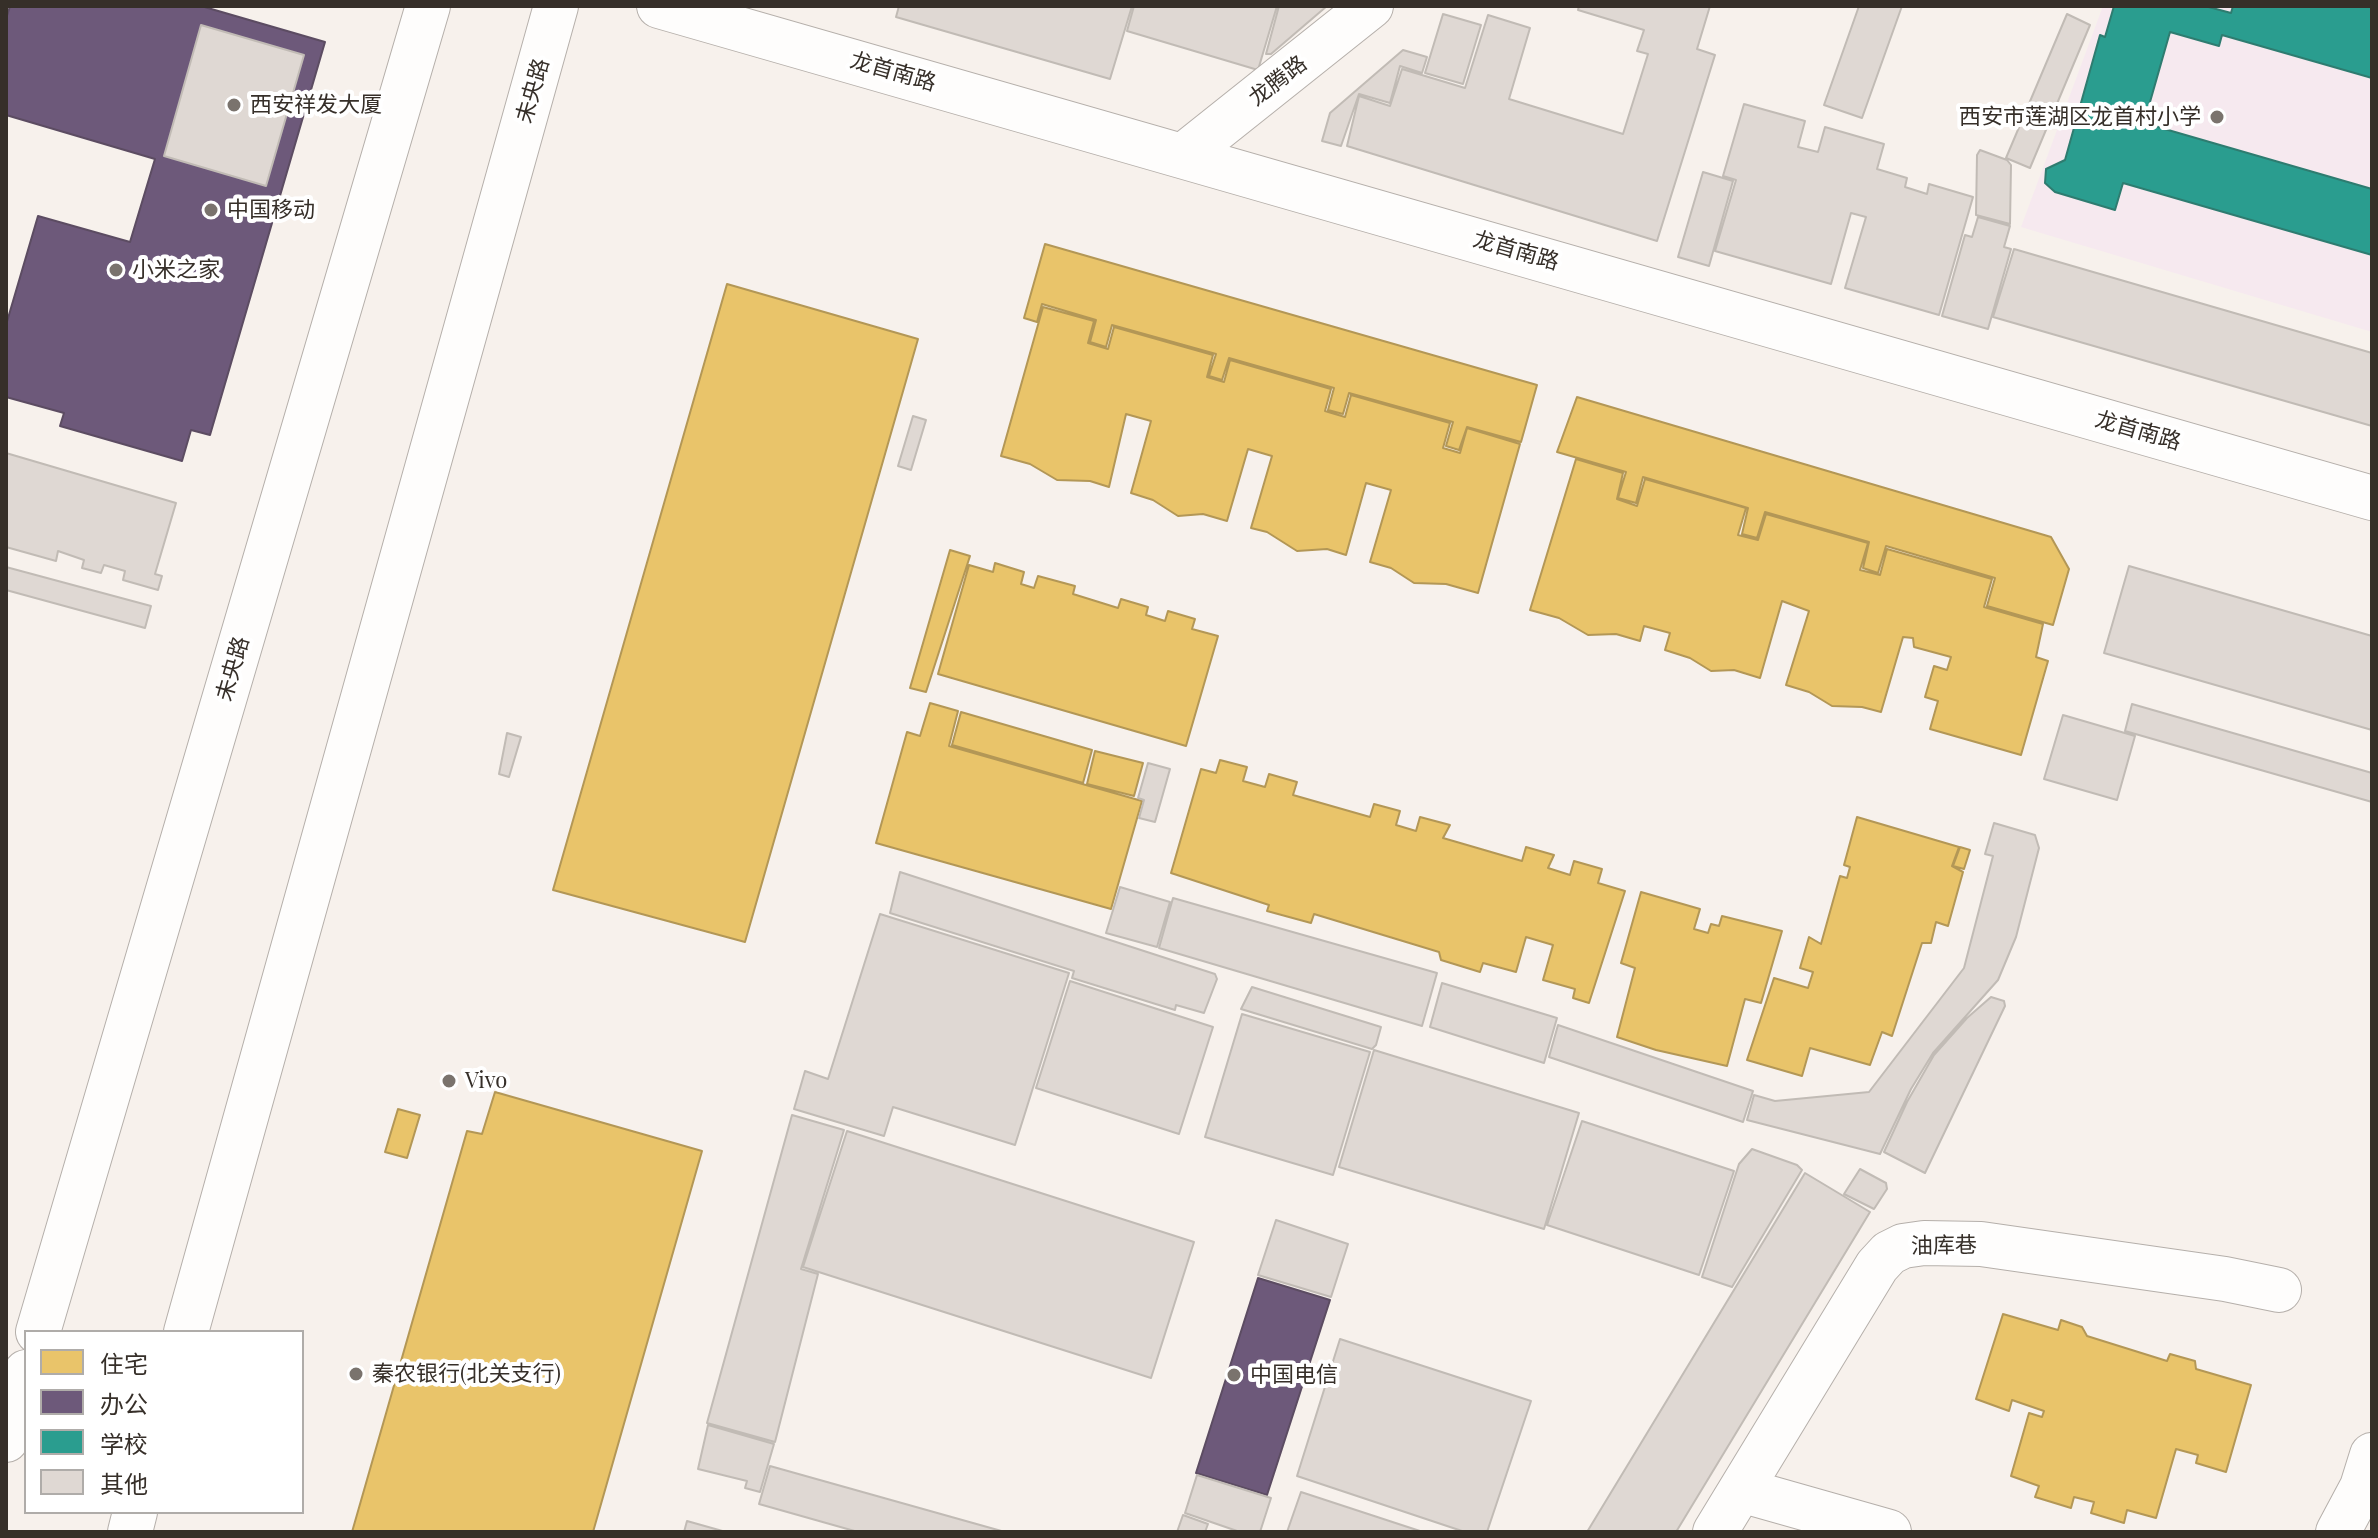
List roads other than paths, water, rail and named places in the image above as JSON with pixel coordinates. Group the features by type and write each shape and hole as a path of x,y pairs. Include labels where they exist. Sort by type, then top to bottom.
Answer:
{"street":[{"name":"未央路","path":"39,1330 428,6"},
{"name":"未央路","path":"187,1330 556,6"},
{"name":"龙首南路","path":"659,6 2372,498"},
{"name":"龙腾路","path":"1184,155 1371,6"},
{"name":"油库巷","path":"1715,1532 1877,1266 1889,1253 1903,1246 1924,1243 1981,1244 2225,1279 2279,1290"},
{"path":"6,1440 24,1379"},
{"path":"2338,1532 2369,1478"},
{"path":"1741,1490 1889,1532"}],"place":[{"name":"西安祥发大厦","path":"234,105"},
{"name":"西安市莲湖区龙首村小学","path":"2217,117"},
{"name":"中国移动","path":"211,210"},
{"name":"小米之家","path":"116,270"},
{"name":"Vivo","path":"449,1081"},
{"name":"秦农银行(北关支行)","path":"356,1374"},
{"name":"中国电信","path":"1234,1375"}]}
